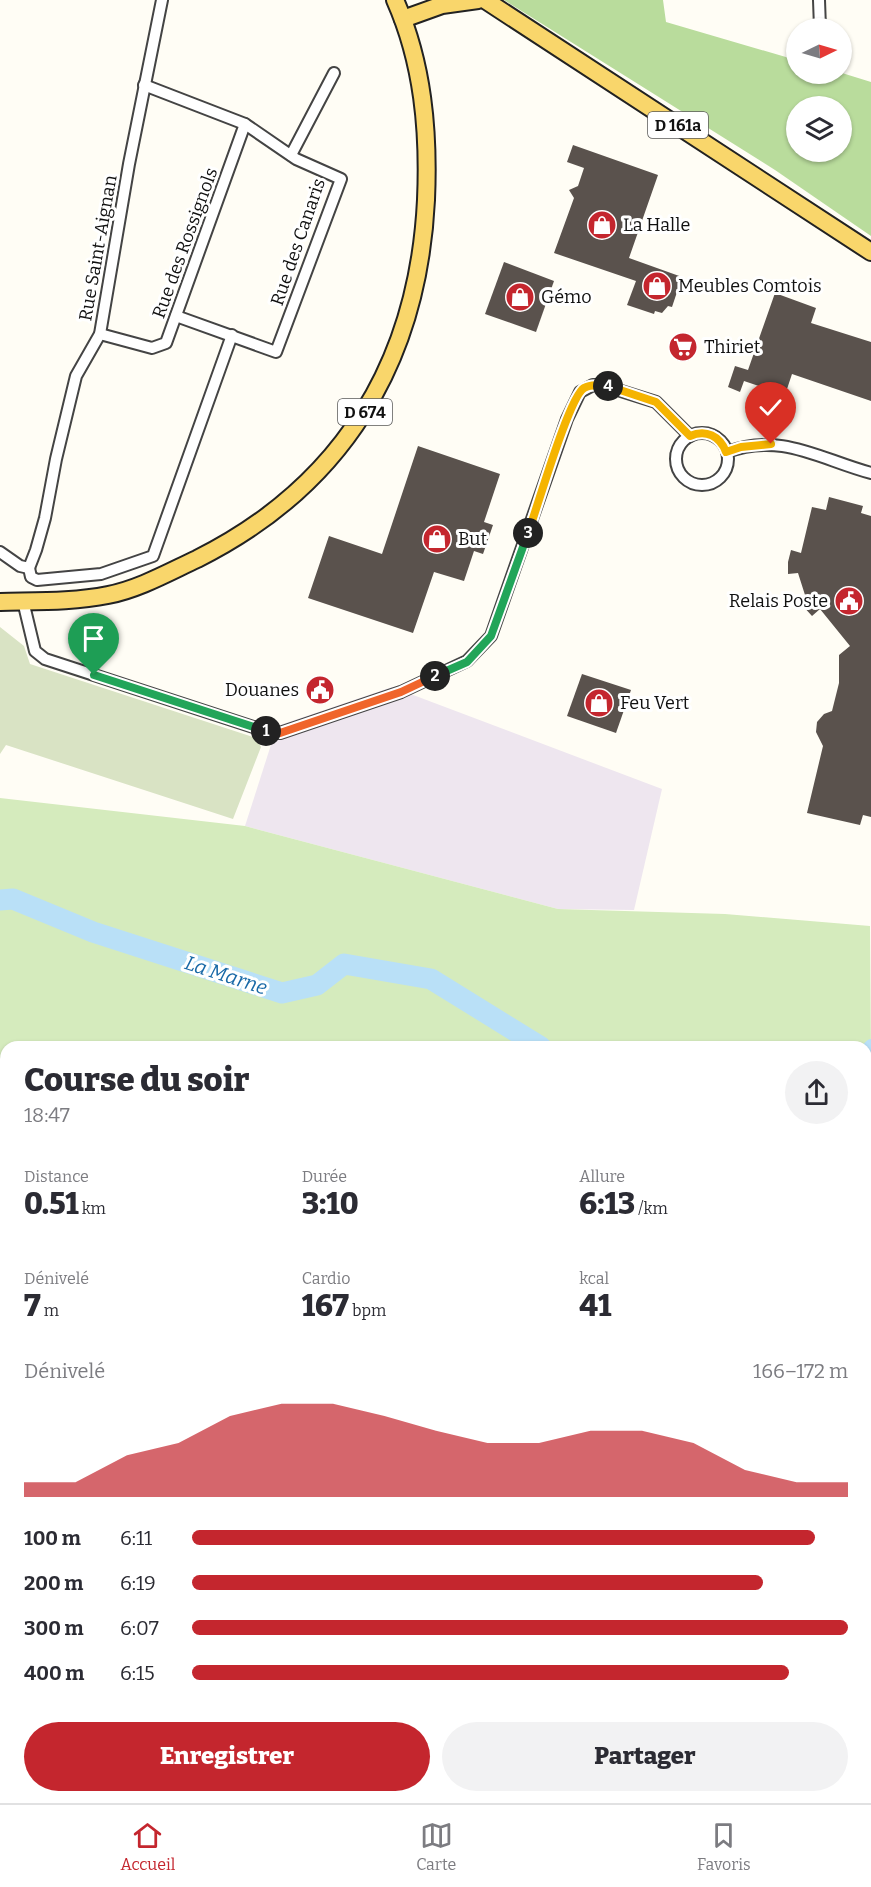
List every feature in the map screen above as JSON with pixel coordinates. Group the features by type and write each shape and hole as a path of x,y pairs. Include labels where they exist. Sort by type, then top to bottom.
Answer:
{"main road":[{"name":"D 674","path":"0,602 58,601 111,594 169,572 205,554 242,534 298,492 325,464 363,415 383,379 402,331 414,288 425,219 426,146 422,98 416,63 395,0"},
{"path":"403,19 442,6 478,0"},
{"name":"D 161a","path":"485,0 871,252"}],"street":[{"name":"Rue Saint-Aignan","path":"28,568 45,518 56,459 76,376 100,334 144,85 162,0"},
{"path":"819,0 820,18"},
{"path":"291,155 334,73"},
{"name":"Rue des Canaris","path":"144,85 245,124 291,155 340,179 276,352 176,316"},
{"name":"Rue des Rossignols","path":"100,334 152,348 166,343 245,124"},
{"path":"0,552 20,566 28,568 31,577 37,580 101,574 153,556 232,335"},
{"path":"23,601 35,651 45,659 269,732 280,733 401,692 467,662 491,636 567,419 580,392 585,388 602,385 656,402 690,436"},
{"path":"700,433 713,435 724,445 726,452 728,460 721,476 707,484 691,482 678,470 676,460 682,442 690,436 700,433"},
{"path":"726,452 741,447 771,444 792,446 871,473"}],"shaded area":[{"path":"392,687 662,789 634,910 558,909 245,826 277,726"}],"green space":[{"path":"504,0 663,0 666,22 786,57 786,84 852,84 852,76 871,82 871,236 775,170"},
{"path":"0,627 24,646 30,664 256,738 261,747 233,819 6,745 0,754"},
{"path":"0,798 245,826 558,909 725,914 870,926 871,1041 0,1041"}],"building":[{"name":"La Halle","path":"573,145 658,175 629,258 682,277 672,307 668,306 662,313 655,311 654,314 627,305 636,281 554,253 574,198 569,190 578,186 584,168 567,162"},
{"name":"Gémo","path":"504,262 554,281 536,332 485,314"},
{"path":"775,293 816,308 811,323 871,342 871,401 792,374 785,395 744,381 740,392 728,387 735,366 748,370"},
{"name":"But","path":"418,446 500,474 484,522 493,525 483,554 474,551 464,581 434,572 413,633 308,598 329,536 382,554"},
{"path":"829,497 863,506 861,513 871,516 871,817 863,815 860,825 807,813 823,746 816,732 817,722 824,714 832,711 839,683 839,655 850,646 820,609 812,616 802,605 805,595 798,573 788,574 788,562 791,550 801,553 812,507 826,510"},
{"name":"Feu Vert","path":"582,674 631,690 616,733 567,716"}],"waterway":[{"name":"La Marne","path":"0,900 13,899 93,932 282,993 317,985 344,964 431,979 531,1041"}],"place":[{"name":"La Halle","path":"602,225"},
{"name":"Meubles Comtois","path":"657,286"},
{"name":"Gémo","path":"520,297"},
{"name":"Thiriet","path":"683,347"},
{"name":"But","path":"437,539"},
{"name":"Relais Poste","path":"849,601"},
{"name":"Douanes","path":"320,690"},
{"name":"Feu Vert","path":"599,703"}],"route":[{"path":"94,675 269,732 280,733 351,710 401,692 467,662 491,636 567,419 580,392 585,388 602,385 656,402 690,436 700,433 713,435 724,445 726,452 741,447 771,444"}]}
